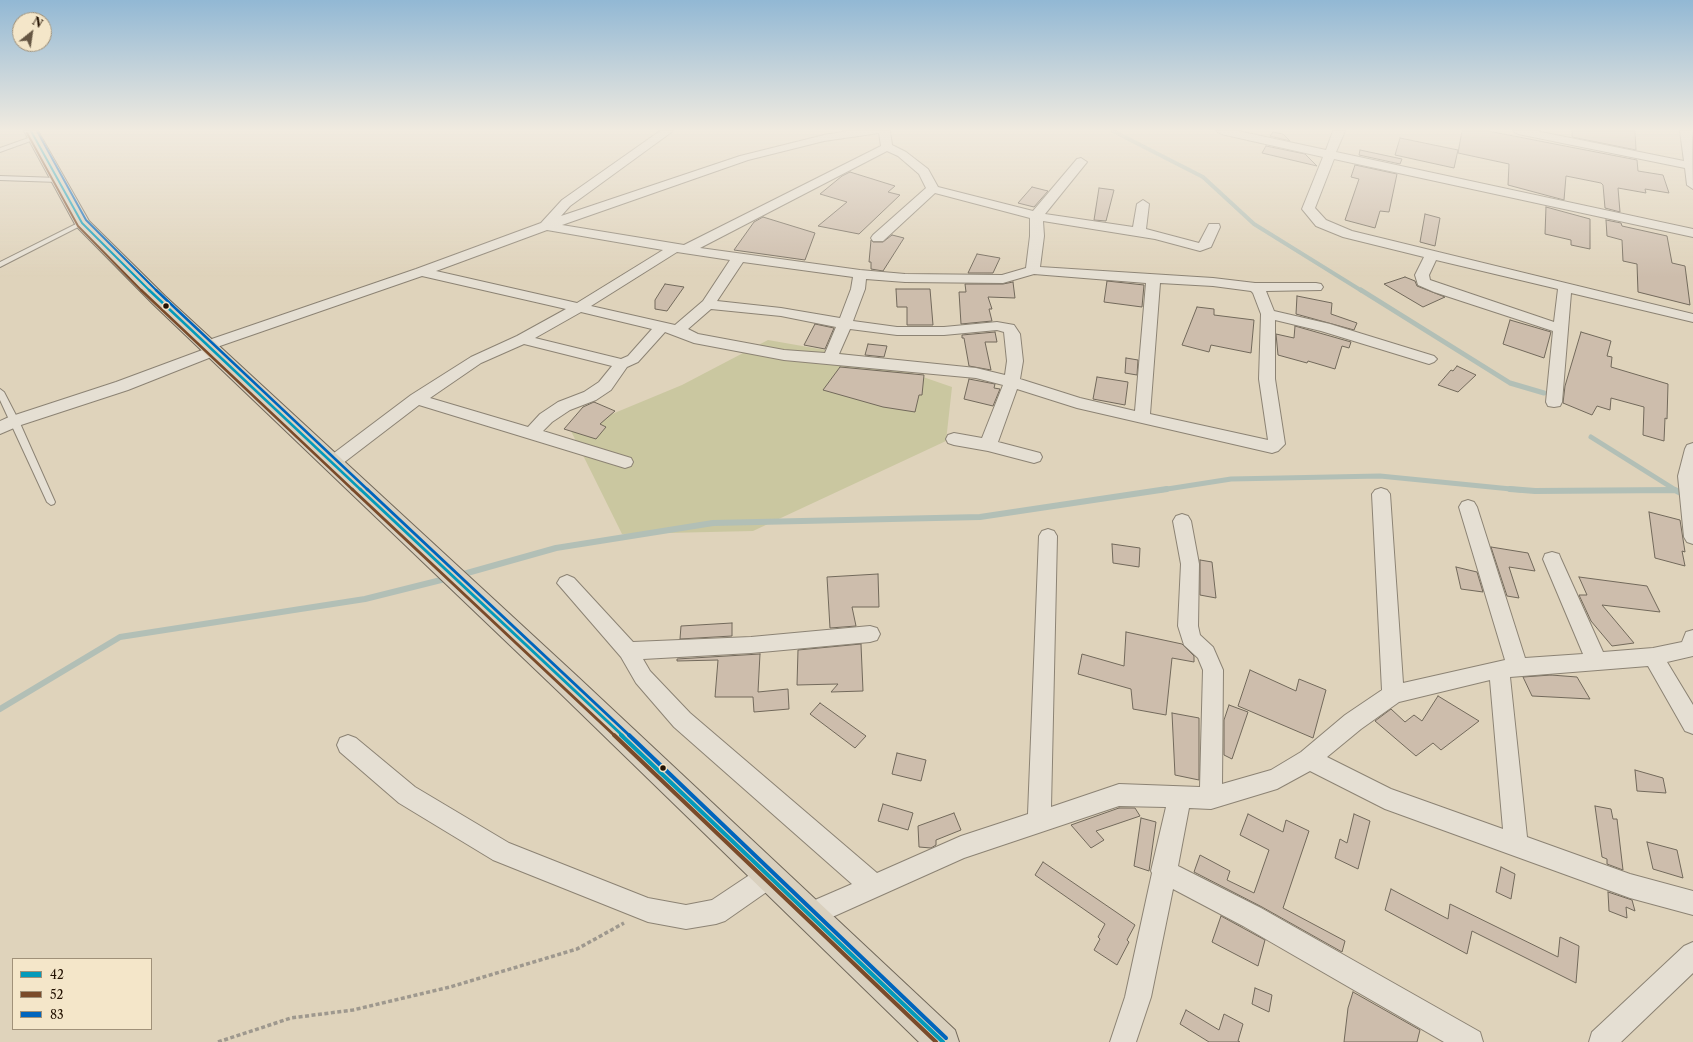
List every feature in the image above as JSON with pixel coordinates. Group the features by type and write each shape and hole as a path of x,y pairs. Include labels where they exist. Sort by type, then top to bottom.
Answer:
{"highway":[{"path":"58,180 82,223 159,300 943,1042"}],"street":[{"path":"545,226 566,203 599,180"},
{"path":"0,428 15,421 122,386 211,348 545,226 681,180"},
{"path":"332,463 417,399 476,360 522,339 681,248 820,180"},
{"path":"928,180 933,189 1036,216 1156,234 1200,247 1206,244 1214,227"},
{"path":"1034,270 1037,236 1036,216 1066,180"},
{"path":"1320,180 1308,209 1321,223 1348,234 1693,318"},
{"path":"1443,180 1693,234"},
{"path":"878,238 933,189"},
{"path":"1139,232 1143,204"},
{"path":"545,226 739,257 860,274 905,278 1003,279 1034,270 1212,282 1255,287 1316,287"},
{"path":"1432,255 1422,275 1423,282 1439,289 1561,329"},
{"path":"678,330 708,304 724,282 739,257"},
{"path":"421,272 662,326 678,330 694,338 784,355 830,358 976,373 1012,382 1077,403 1272,447 1277,444 1266,379 1268,314 1260,292 1255,287"},
{"path":"830,358 858,289 860,274"},
{"path":"1142,418 1153,279"},
{"path":"1554,402 1565,286"},
{"path":"708,304 781,312 862,327 897,331 944,331 996,326 1009,328 1013,334 1015,361 1012,382 988,445"},
{"path":"1268,314 1325,327 1429,359"},
{"path":"531,434 546,418 564,406 590,396 605,386 622,364 633,359 662,326"},
{"path":"522,339 622,364"},
{"path":"417,399 624,462"},
{"path":"954,439 988,445 1034,457"},
{"path":"1692,529 1687,476 1693,449"},
{"path":"1381,494 1393,694"},
{"path":"1468,507 1508,668 1516,846"},
{"path":"1182,521 1190,564 1188,626 1191,639 1206,653 1213,670 1211,798"},
{"path":"1039,822 1048,536"},
{"path":"1552,559 1597,662"},
{"path":"567,583 628,651 643,677 682,720 874,887"},
{"path":"628,651 751,645 870,634"},
{"path":"810,915 961,848 1119,795 1211,798 1277,778 1308,759 1353,722 1393,694 1508,668 1653,657 1691,648 1693,638"},
{"path":"1653,657 1693,724"},
{"path":"348,746 407,795 501,852 648,910 686,917 716,912 769,876"},
{"path":"1308,759 1385,798 1630,886 1693,903"},
{"path":"1123,1042 1138,998 1163,871 1180,797"},
{"path":"1163,871 1252,917 1470,1042"},
{"path":"1602,1042 1693,955"}],"lane":[{"path":"47,180 58,180"},
{"path":"0,265 82,223"},
{"path":"0,392 15,421 51,502"}],"path":[{"path":"218,1042 232,1036 291,1018 353,1010 450,987 570,952 648,910"}],"shaded area":[{"path":"768,340 865,357 952,387 946,441 753,531 622,534 571,431 682,385"}],"building":[{"path":"838,180 875,180 895,186 888,192 900,195 859,234 818,226 847,202 820,194"},
{"path":"1359,180 1396,180 1389,212 1380,211 1375,228 1345,220"},
{"path":"1508,180 1566,180 1564,200 1508,185"},
{"path":"1584,180 1665,180 1669,193 1645,189 1646,193 1618,188 1620,212 1605,208 1603,185 1601,183"},
{"path":"1032,187 1048,191 1034,207 1018,203"},
{"path":"1099,188 1114,190 1106,221 1094,220"},
{"path":"1546,207 1590,219 1590,249 1571,245 1571,240 1545,234"},
{"path":"1425,214 1440,218 1435,246 1420,242"},
{"path":"763,217 815,233 805,260 734,250 754,222"},
{"path":"1606,220 1621,223 1622,226 1667,236 1672,263 1685,266 1690,305 1638,292 1637,264 1623,261 1622,240 1607,236"},
{"path":"892,235 904,238 883,271 871,269 871,262 869,262 871,240 873,242 883,242"},
{"path":"977,254 1000,258 993,273 968,273"},
{"path":"1405,277 1415,281 1417,286 1445,297 1423,307 1384,284"},
{"path":"1107,281 1144,285 1142,307 1104,302"},
{"path":"1013,282 1015,298 988,297 992,309 989,309 992,321 961,324 959,292 966,292 965,284 1003,284"},
{"path":"665,284 684,287 667,311 655,309 655,300"},
{"path":"896,289 930,289 933,325 907,325 907,307 897,307"},
{"path":"1297,296 1332,303 1331,314 1357,323 1354,330 1296,314"},
{"path":"1197,307 1214,309 1214,315 1254,320 1251,353 1211,345 1209,352 1182,345"},
{"path":"1510,320 1551,332 1544,358 1503,344"},
{"path":"815,324 834,328 825,349 804,345"},
{"path":"1295,326 1351,342 1349,348 1342,346 1335,369 1308,361 1307,363 1278,355 1276,334 1294,338"},
{"path":"995,332 997,342 985,342 991,370 969,366 964,338 962,338 962,335"},
{"path":"1581,332 1611,341 1607,356 1612,357 1611,367 1668,384 1667,419 1665,418 1664,441 1643,435 1644,407 1611,398 1610,410 1597,406 1592,415 1563,403 1565,386"},
{"path":"868,344 887,346 884,357 865,355"},
{"path":"1126,358 1138,360 1137,375 1125,373"},
{"path":"1457,366 1476,375 1458,392 1438,385 1451,370 1453,371"},
{"path":"840,367 924,375 922,395 919,395 915,412 883,407 823,390"},
{"path":"1097,377 1128,382 1125,405 1093,399"},
{"path":"969,379 995,384 994,388 1000,389 993,406 964,399"},
{"path":"594,402 615,411 600,424 606,427 596,439 564,429 583,407"},
{"path":"1649,512 1680,520 1685,552 1682,551 1685,566 1655,558"},
{"path":"1112,544 1140,548 1139,567 1113,563"},
{"path":"1491,547 1528,553 1535,571 1509,567 1519,598 1507,596"},
{"path":"1200,560 1212,562 1216,598 1200,595"},
{"path":"1456,567 1477,572 1483,592 1461,589"},
{"path":"878,574 879,607 852,607 856,626 830,628 827,577"},
{"path":"1579,577 1647,586 1660,612 1602,605 1634,643 1612,646 1591,621 1579,595 1587,595"},
{"path":"732,623 732,636 680,639 681,626"},
{"path":"1126,632 1182,644 1194,656 1194,662 1172,658 1166,715 1133,709 1131,689 1078,674 1082,654 1124,666"},
{"path":"861,644 863,691 831,692 838,684 797,685 798,650"},
{"path":"760,654 758,692 788,689 789,709 754,712 753,697 715,697 718,660 677,661 677,659"},
{"path":"1250,670 1296,691 1299,679 1326,690 1313,738 1238,706"},
{"path":"1551,675 1577,677 1590,699 1532,696 1523,677"},
{"path":"1438,696 1479,721 1441,750 1433,743 1416,756 1375,721 1391,709 1405,722 1414,715 1422,721"},
{"path":"820,703 866,736 855,748 810,714"},
{"path":"1229,705 1248,712 1232,759 1224,755 1224,720"},
{"path":"1172,713 1199,718 1199,780 1175,775"},
{"path":"897,753 926,760 921,781 892,774"},
{"path":"1635,770 1663,778 1666,793 1637,791"},
{"path":"883,804 913,813 908,830 878,821"},
{"path":"1595,806 1611,809 1613,819 1617,819 1623,870 1607,864 1607,859 1602,857"},
{"path":"1119,808 1135,808 1140,816 1096,831 1104,840 1091,848 1071,825"},
{"path":"954,813 961,830 936,840 936,845 931,848 919,847 918,826"},
{"path":"1248,814 1283,832 1286,820 1309,831 1283,908 1345,941 1342,952 1262,907 1194,872 1200,855 1230,871 1227,880 1254,893 1269,850 1240,835"},
{"path":"1354,814 1370,821 1358,869 1335,858 1340,839 1347,843"},
{"path":"1141,818 1156,822 1149,871 1134,866"},
{"path":"1647,842 1677,850 1683,878 1653,869"},
{"path":"1043,862 1135,925 1127,940 1129,942 1117,965 1094,950 1100,939 1098,937 1105,924 1035,875"},
{"path":"1501,867 1515,874 1511,899 1496,892"},
{"path":"1391,889 1448,919 1450,904 1558,957 1560,937 1579,946 1576,983 1472,931 1467,954 1385,910"},
{"path":"1608,892 1632,900 1635,911 1626,907 1627,918 1609,911"},
{"path":"1221,916 1265,940 1258,966 1212,942"},
{"path":"1255,988 1272,995 1269,1012 1252,1004"},
{"path":"1353,992 1420,1030 1417,1042 1344,1042 1348,1008"},
{"path":"1186,1010 1219,1030 1224,1014 1243,1024 1238,1041 1240,1042 1209,1042 1180,1024"}],"waterway":[{"path":"1206,180 1254,224 1362,291"},
{"path":"1361,290 1510,383 1544,393"},
{"path":"1591,437 1674,489"},
{"path":"1161,490 1231,479 1380,476 1515,489"},
{"path":"460,575 556,548 713,523 980,517 1167,489"},
{"path":"1510,489 1515,489"},
{"path":"1515,489 1535,491 1675,490 1693,499"},
{"path":"1515,489 1521,490"},
{"path":"0,709 120,637 365,599 449,578"}],"transit line":[{"name":"52","path":"53,180 78,226 155,304 566,689 936,1042"},
{"name":"42","path":"58,180 82,223 159,300 569,685 943,1042"},
{"name":"83","path":"64,180 86,220 162,296 572,681 946,1038"}]}
